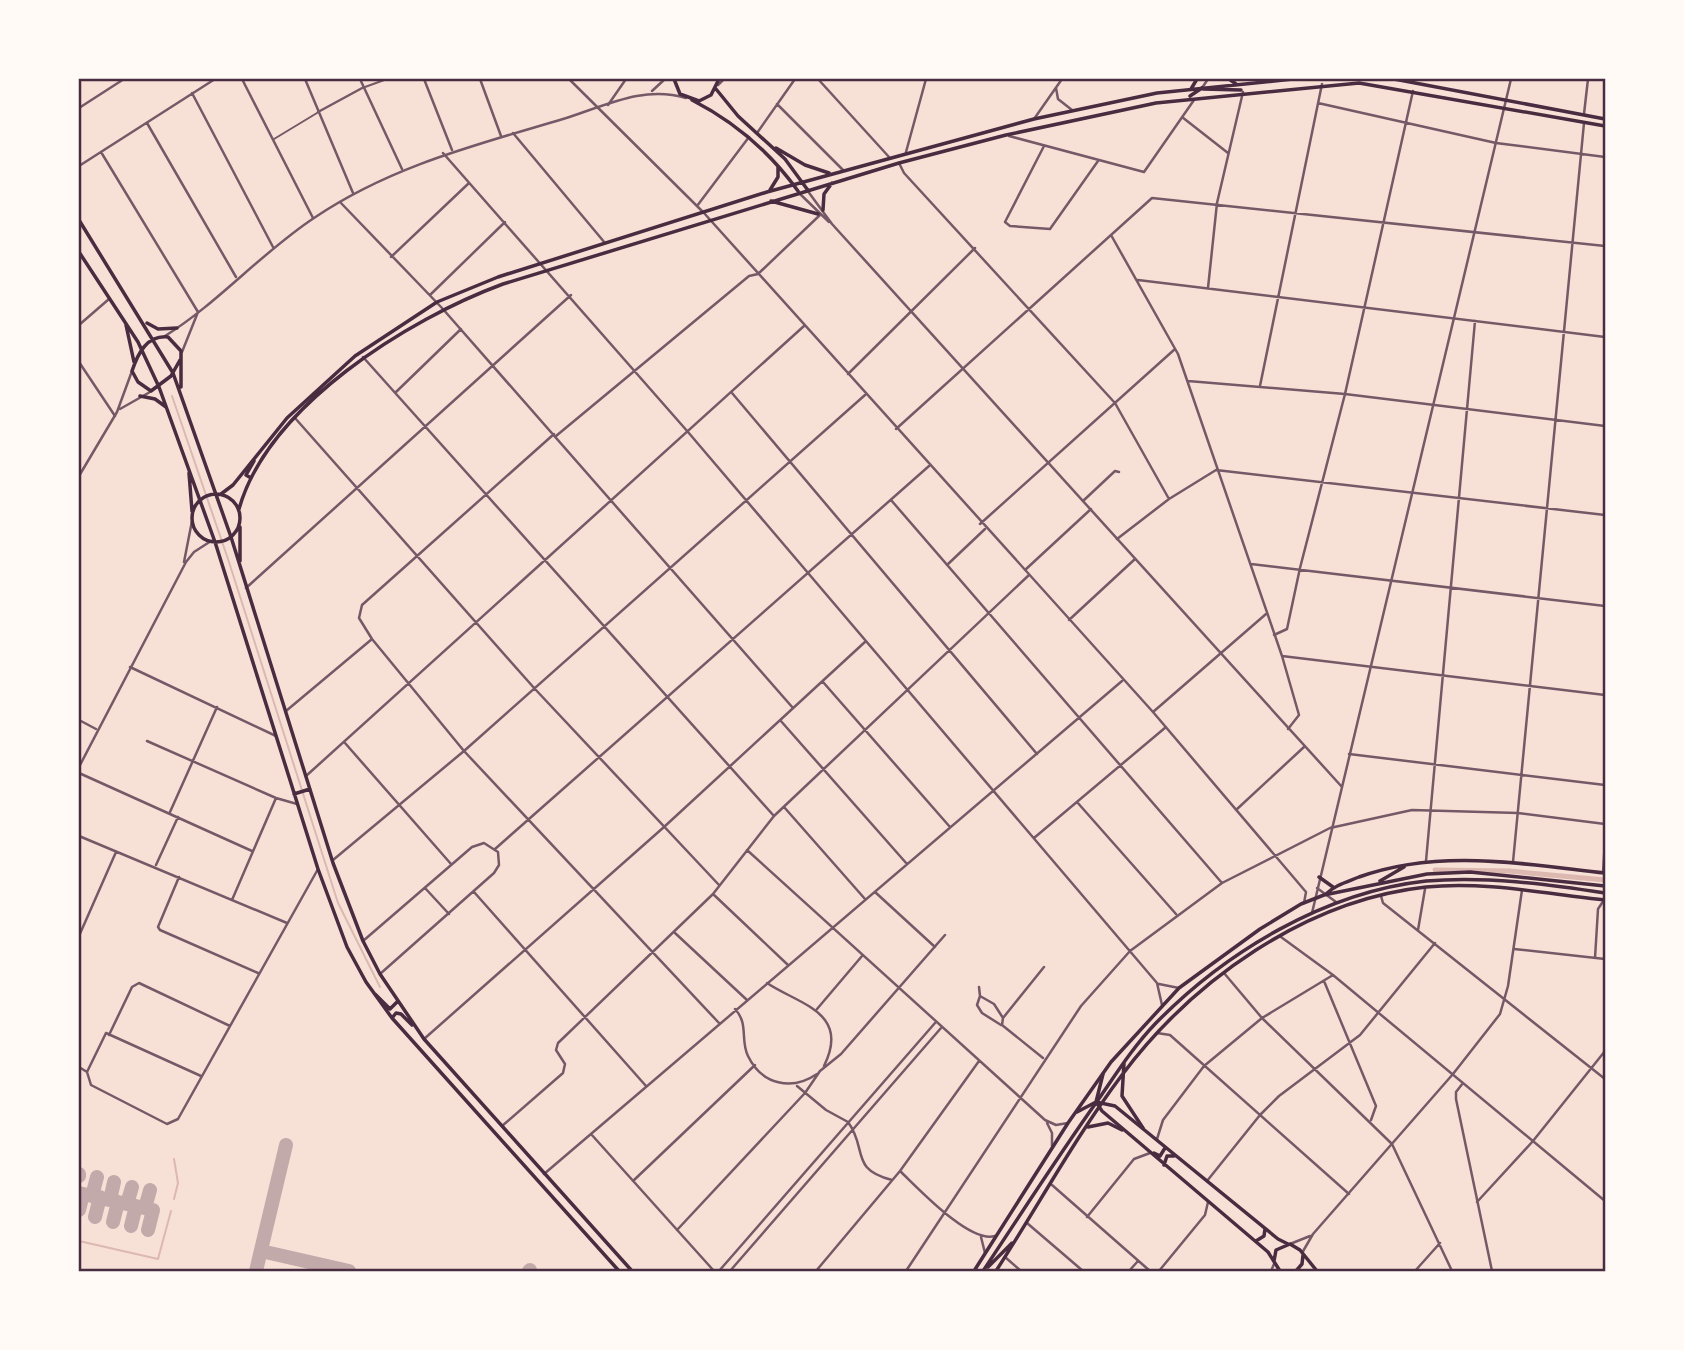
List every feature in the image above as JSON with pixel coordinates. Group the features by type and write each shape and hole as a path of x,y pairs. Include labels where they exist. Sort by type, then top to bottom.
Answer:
{"main road":[{"path":"674,79 676,88 686,98 750,137 777,164 798,192"},
{"path":"692,100 706,99 721,79"},
{"path":"1191,89 1197,79"},
{"path":"1229,79 1241,85"},
{"path":"221,494 239,479 260,450 320,386 379,338 437,302 560,257 793,184 906,152 1072,110 1191,89 1293,79"},
{"path":"1322,84 1325,79"},
{"path":"1394,79 1605,118"},
{"path":"1171,101 1322,84 1374,84 1605,126"},
{"path":"717,87 729,107 770,144 807,189"},
{"path":"1202,88 1210,91 1251,92"},
{"path":"295,418 363,357 442,308 526,277 834,181 1006,135 1195,95 1202,88"},
{"path":"1458,99 1477,100 1480,95"},
{"path":"1529,113 1531,108 1553,109"},
{"path":"972,144 972,138 985,132"},
{"path":"944,151 956,145 956,139"},
{"path":"770,144 804,165 831,174"},
{"path":"767,192 778,177 777,164"},
{"path":"823,210 824,194 834,181"},
{"path":"769,201 819,215"},
{"path":"79,220 155,338 181,394 241,570 308,789 363,941 380,974 424,1039 632,1271"},
{"path":"650,239 649,231 668,224"},
{"path":"612,250 636,241 637,233"},
{"path":"79,252 142,349 161,386 215,542 318,869 347,947 373,993 392,1018 619,1271"},
{"path":"560,257 563,265"},
{"path":"523,269 526,277"},
{"path":"141,317 158,329 177,328"},
{"path":"124,321 134,364"},
{"path":"181,358 172,375 151,391 138,383 132,371 142,349 155,338 164,337 175,341 181,358 181,394"},
{"path":"312,403 310,397 320,386"},
{"path":"140,396 155,399 167,408"},
{"path":"241,570 239,509 251,478 304,407 302,403"},
{"path":"251,478 246,475 260,450"},
{"path":"189,468 192,519 198,534 215,542 229,538 240,521"},
{"path":"192,519 201,499 214,494 221,494 232,500 239,509"},
{"path":"295,793 308,789"},
{"path":"1324,895 1333,887 1368,874 1426,862 1471,859 1604,873"},
{"path":"1376,884 1409,865"},
{"path":"974,1271 1073,1115 1104,1072 1161,1005 1179,988 1260,929 1304,903 1324,895 1427,874 1470,873 1605,886"},
{"path":"1319,877 1333,887"},
{"path":"984,1271 1096,1102 1154,1025 1198,985 1248,949 1311,914 1339,902 1399,885 1470,880 1605,893"},
{"path":"1428,881 1451,886"},
{"path":"1531,885 1549,893"},
{"path":"996,1271 1103,1101 1157,1033 1224,973 1281,937 1326,914 1380,895 1426,887 1522,890 1604,900"},
{"path":"373,993 390,1009 397,1002"},
{"path":"392,1018 396,1013 401,1014 414,1026"},
{"path":"1124,1062 1122,1096 1143,1128"},
{"path":"1104,1072 1096,1102 1099,1108 1268,1252 1280,1271"},
{"path":"1073,1115 1096,1102 1103,1101 1115,1106 1264,1228 1302,1254 1317,1271"},
{"path":"1086,1128 1102,1122 1122,1130"},
{"path":"1135,1141 1157,1156 1163,1153 1165,1146"},
{"path":"1164,1166 1165,1159 1173,1155 1196,1171"},
{"path":"1254,1240 1262,1239 1264,1228"},
{"path":"984,1271 1017,1239"},
{"path":"1274,1264 1276,1250 1289,1244"},
{"path":"1296,1271 1302,1264 1302,1254"}],"street":[{"path":"79,108 124,79"},
{"path":"79,166 215,79"},
{"path":"242,79 313,218"},
{"path":"305,79 317,113 353,193"},
{"path":"360,79 402,169"},
{"path":"274,139 364,87 387,79"},
{"path":"424,79 452,150"},
{"path":"480,79 501,136"},
{"path":"569,79 601,107 704,213 980,524 1153,712 1306,893 1304,903"},
{"path":"608,105 626,79"},
{"path":"164,337 198,312 273,247 353,193 443,153 651,92 665,79"},
{"path":"757,132 795,79"},
{"path":"818,79 889,157"},
{"path":"906,152 926,79"},
{"path":"1034,119 1062,79"},
{"path":"1202,88 1208,79"},
{"path":"1311,914 1511,79"},
{"path":"1584,114 1588,79"},
{"path":"1260,386 1322,84"},
{"path":"1056,88 1058,99 1072,110"},
{"path":"1274,635 1287,629 1345,394 1413,91"},
{"path":"651,92 686,98"},
{"path":"1208,290 1217,203 1243,92"},
{"path":"192,93 273,247"},
{"path":"1006,135 1140,173 1146,170 1195,98"},
{"path":"1318,103 1496,143 1605,157"},
{"path":"778,104 843,170"},
{"path":"1182,117 1228,153"},
{"path":"147,123 236,277"},
{"path":"1513,863 1584,123"},
{"path":"1019,132 1021,139"},
{"path":"513,133 605,243"},
{"path":"697,206 750,137"},
{"path":"1044,146 1005,222 1010,226 1050,229 1098,161"},
{"path":"101,152 198,312"},
{"path":"443,153 571,295 1157,983 1161,1005"},
{"path":"899,163 904,173 1115,403 1169,499"},
{"path":"391,257 470,183"},
{"path":"807,189 832,224 965,367 1342,787"},
{"path":"798,192 819,215 832,224"},
{"path":"896,429 1152,198 1384,220 1605,246"},
{"path":"339,201 437,302 793,708"},
{"path":"719,1023 464,751 372,639 358,612 485,495 749,276 758,274 819,215"},
{"path":"429,295 505,222"},
{"path":"1111,235 1175,349 1188,381 1216,470 1282,656 1299,716 1288,729"},
{"path":"848,374 975,248"},
{"path":"1138,280 1605,337"},
{"path":"246,588 571,295"},
{"path":"79,325 109,299"},
{"path":"181,358 198,312"},
{"path":"1426,862 1475,321"},
{"path":"306,776 804,326"},
{"path":"396,392 461,330"},
{"path":"980,524 1175,349"},
{"path":"363,357 774,816"},
{"path":"79,362 116,414"},
{"path":"79,476 116,414 132,371"},
{"path":"1188,381 1345,394 1605,426"},
{"path":"116,414 151,391"},
{"path":"732,393 850,536 1037,754"},
{"path":"333,860 535,689 865,395"},
{"path":"295,418 535,689 720,886"},
{"path":"79,462 83,468"},
{"path":"495,849 734,641 929,466"},
{"path":"1117,539 1169,499 1216,470 1605,515"},
{"path":"1083,501 1115,471 1119,472"},
{"path":"891,500 1222,883"},
{"path":"1025,570 1091,509"},
{"path":"183,568 192,519"},
{"path":"947,565 985,529"},
{"path":"79,767 96,729 183,568 194,552 215,542"},
{"path":"1069,620 1135,559"},
{"path":"1250,564 1605,606"},
{"path":"502,1126 563,1073 565,1064 556,1050 558,1043 713,894 774,816 1029,575"},
{"path":"1153,712 1266,614"},
{"path":"286,711 372,639"},
{"path":"424,1039 664,827 866,641"},
{"path":"1282,656 1605,695"},
{"path":"130,667 276,736"},
{"path":"544,1174 1123,680"},
{"path":"823,682 950,827"},
{"path":"169,813 217,707"},
{"path":"79,720 96,729"},
{"path":"780,720 908,864"},
{"path":"1034,838 1166,727"},
{"path":"147,741 276,798 297,804"},
{"path":"345,743 451,864"},
{"path":"1236,810 1304,747"},
{"path":"1349,754 1605,785"},
{"path":"79,773 252,851"},
{"path":"232,900 276,798"},
{"path":"1077,802 1176,915"},
{"path":"784,807 865,899"},
{"path":"906,1271 1043,1058 1081,1006 1130,951 1222,883 1330,828 1385,815 1431,810 1518,813 1605,824"},
{"path":"156,867 178,817"},
{"path":"79,836 287,923"},
{"path":"1604,873 1605,841"},
{"path":"363,941 451,864 478,844 495,849"},
{"path":"380,974 474,892 499,865 495,849"},
{"path":"747,850 1045,1120 1056,1125 1068,1123"},
{"path":"79,936 116,852"},
{"path":"201,1076 109,1035 103,1035 87,1072 91,1085 107,1096 167,1124 179,1116 318,869"},
{"path":"179,877 158,927 163,933 258,973"},
{"path":"425,887 449,914"},
{"path":"1418,930 1421,896 1426,887"},
{"path":"1317,888 1324,895 1339,902"},
{"path":"1302,1254 1313,1234 1486,1034 1505,1000 1522,890"},
{"path":"474,892 647,1086"},
{"path":"874,892 935,947"},
{"path":"713,894 788,965"},
{"path":"1380,895 1383,903 1605,1079"},
{"path":"1595,958 1598,909 1604,900"},
{"path":"674,933 747,1000"},
{"path":"797,1086 841,1054 945,935"},
{"path":"1281,937 1333,975 1605,1201"},
{"path":"1207,1181 1260,1115 1314,1068 1348,1045 1379,1013 1435,943"},
{"path":"1514,949 1605,959"},
{"path":"817,1009 862,956"},
{"path":"1002,1025 1003,1018 1044,967"},
{"path":"1224,973 1262,1018 1392,1144 1452,1271"},
{"path":"1157,1139 1163,1120 1204,1066 1262,1018 1333,975"},
{"path":"1324,981 1348,1045 1376,1106 1370,1121"},
{"path":"677,1230 805,1093 826,1064 830,1040 826,1024 817,1009 767,982"},
{"path":"109,1035 132,987 139,983 230,1026"},
{"path":"1157,983 1179,988"},
{"path":"979,987 979,1009 1043,1058"},
{"path":"980,996 994,1004 1003,1018"},
{"path":"735,1009 744,1021 748,1056 755,1065 776,1082 797,1086 848,1122 863,1165 875,1175 892,1180"},
{"path":"719,1271 935,1023"},
{"path":"730,1271 941,1028"},
{"path":"1157,1033 1170,1035 1349,1194"},
{"path":"1477,1202 1533,1141 1605,1051"},
{"path":"816,1271 900,1171 979,1061"},
{"path":"632,1181 755,1065"},
{"path":"79,1067 87,1072"},
{"path":"1463,1083 1455,1095 1492,1271"},
{"path":"1045,1120 1052,1133 1052,1148"},
{"path":"591,1134 714,1271"},
{"path":"1087,1217 1134,1159 1150,1153"},
{"path":"900,1171 944,1212 981,1237 998,1234"},
{"path":"1052,1185 1150,1271"},
{"path":"1159,1271 1205,1215 1208,1202"},
{"path":"1027,1223 1083,1271"},
{"path":"1289,1244 1313,1234"},
{"path":"981,1237 984,1255"},
{"path":"1415,1271 1440,1243"},
{"path":"1005,1258 1021,1271"},
{"path":"1129,1271 1138,1261"},
{"path":"1270,1271 1274,1264"}],"waterway":[{"path":"172,396 228,559 338,903 380,987"},
{"path":"1435,870 1509,871 1605,880"},
{"path":"174,1159 178,1183 174,1199"},
{"path":"79,1241 158,1259 171,1211"}],"taxiway":[{"path":"256,1271 286,1145"},
{"path":"92,1196 97,1177"},
{"path":"110,1200 114,1182"},
{"path":"127,1204 132,1187"},
{"path":"145,1208 150,1190"},
{"path":"79,1193 153,1210 148,1230"},
{"path":"79,1210 83,1194"},
{"path":"95,1217 100,1197"},
{"path":"113,1222 118,1202"},
{"path":"131,1226 136,1206"},
{"path":"261,1251 349,1271"}]}
